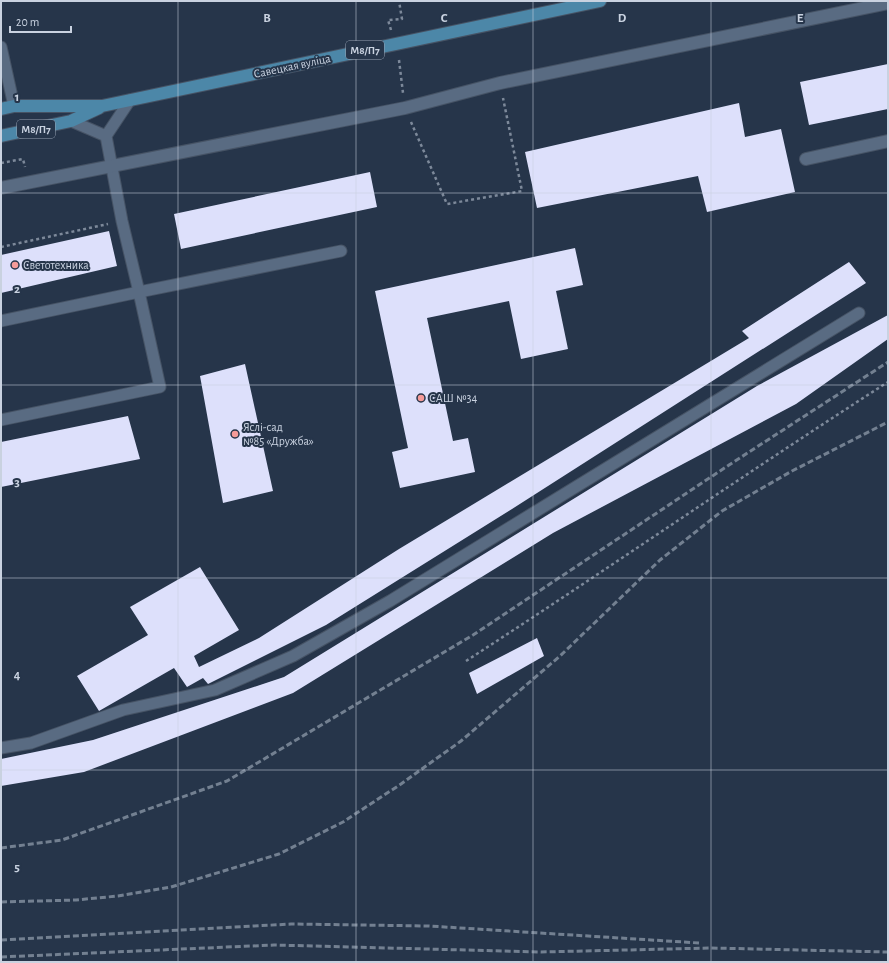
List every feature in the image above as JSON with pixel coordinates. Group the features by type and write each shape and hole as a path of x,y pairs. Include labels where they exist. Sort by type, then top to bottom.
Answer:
{"main road":[{"name":"Савецкая вуліца","path":"1,109 14,106 102,106 600,1"},
{"name":"Савецкая вуліца","path":"1,136 71,121 102,106"}],"street":[{"path":"1,188 405,108 500,83 888,3"},
{"path":"806,159 888,141"}],"lane":[{"path":"1,47 14,106"},
{"path":"1,420 160,387 122,221 106,136 130,100"},
{"path":"71,121 106,136"},
{"path":"1,321 341,251"},
{"path":"1,748 30,743 123,710 215,690 293,656 390,601 859,312"}],"path":[{"path":"405,108 447,204 522,191 500,83"},
{"path":"1,163 23,159"},
{"path":"1,247 122,221"},
{"path":"466,661 602,573 769,458 888,382"}],"building":[{"path":"888,64 888,109 809,125 800,82"},
{"path":"739,103 745,137 781,129 795,192 707,212 698,176 537,208 525,152"},
{"path":"370,172 377,207 181,249 174,214"},
{"path":"109,231 117,266 1,293 1,255"},
{"name":"САШ №34","path":"575,248 583,285 556,291 568,349 521,359 509,301 427,318 453,441 468,438 475,472 400,488 392,452 408,448 375,291"},
{"path":"849,262 866,283 512,509 326,625 208,684 203,678 187,687 174,668 99,711 77,676 148,635 130,607 200,567 239,630 194,656 199,667 259,638 399,549 749,338 742,331"},
{"path":"888,315 888,339 796,404 553,533 293,693 84,772 1,786 1,759 93,740 284,677 757,386"},
{"name":"Яслі-сад №85 «Дружба»","path":"245,364 273,491 223,503 200,376"},
{"path":"128,416 140,459 1,487 1,442"},
{"path":"537,638 544,656 477,694 469,673"}],"railway":[{"path":"1,848 62,840 227,781 473,635 729,465 888,362"},
{"path":"1,902 76,900 118,896 171,887 279,854 343,822 401,784 461,741 560,656 660,560 722,511 792,471 888,422"},
{"path":"1,940 291,924 429,926 699,943"},
{"path":"1,957 274,945 541,952 711,948 888,952"}],"place":[{"name":"Светотехника","path":"15,265"},
{"name":"САШ №34","path":"421,398"},
{"name":"Яслі-сад №85 «Дружба»","path":"235,434"}]}
